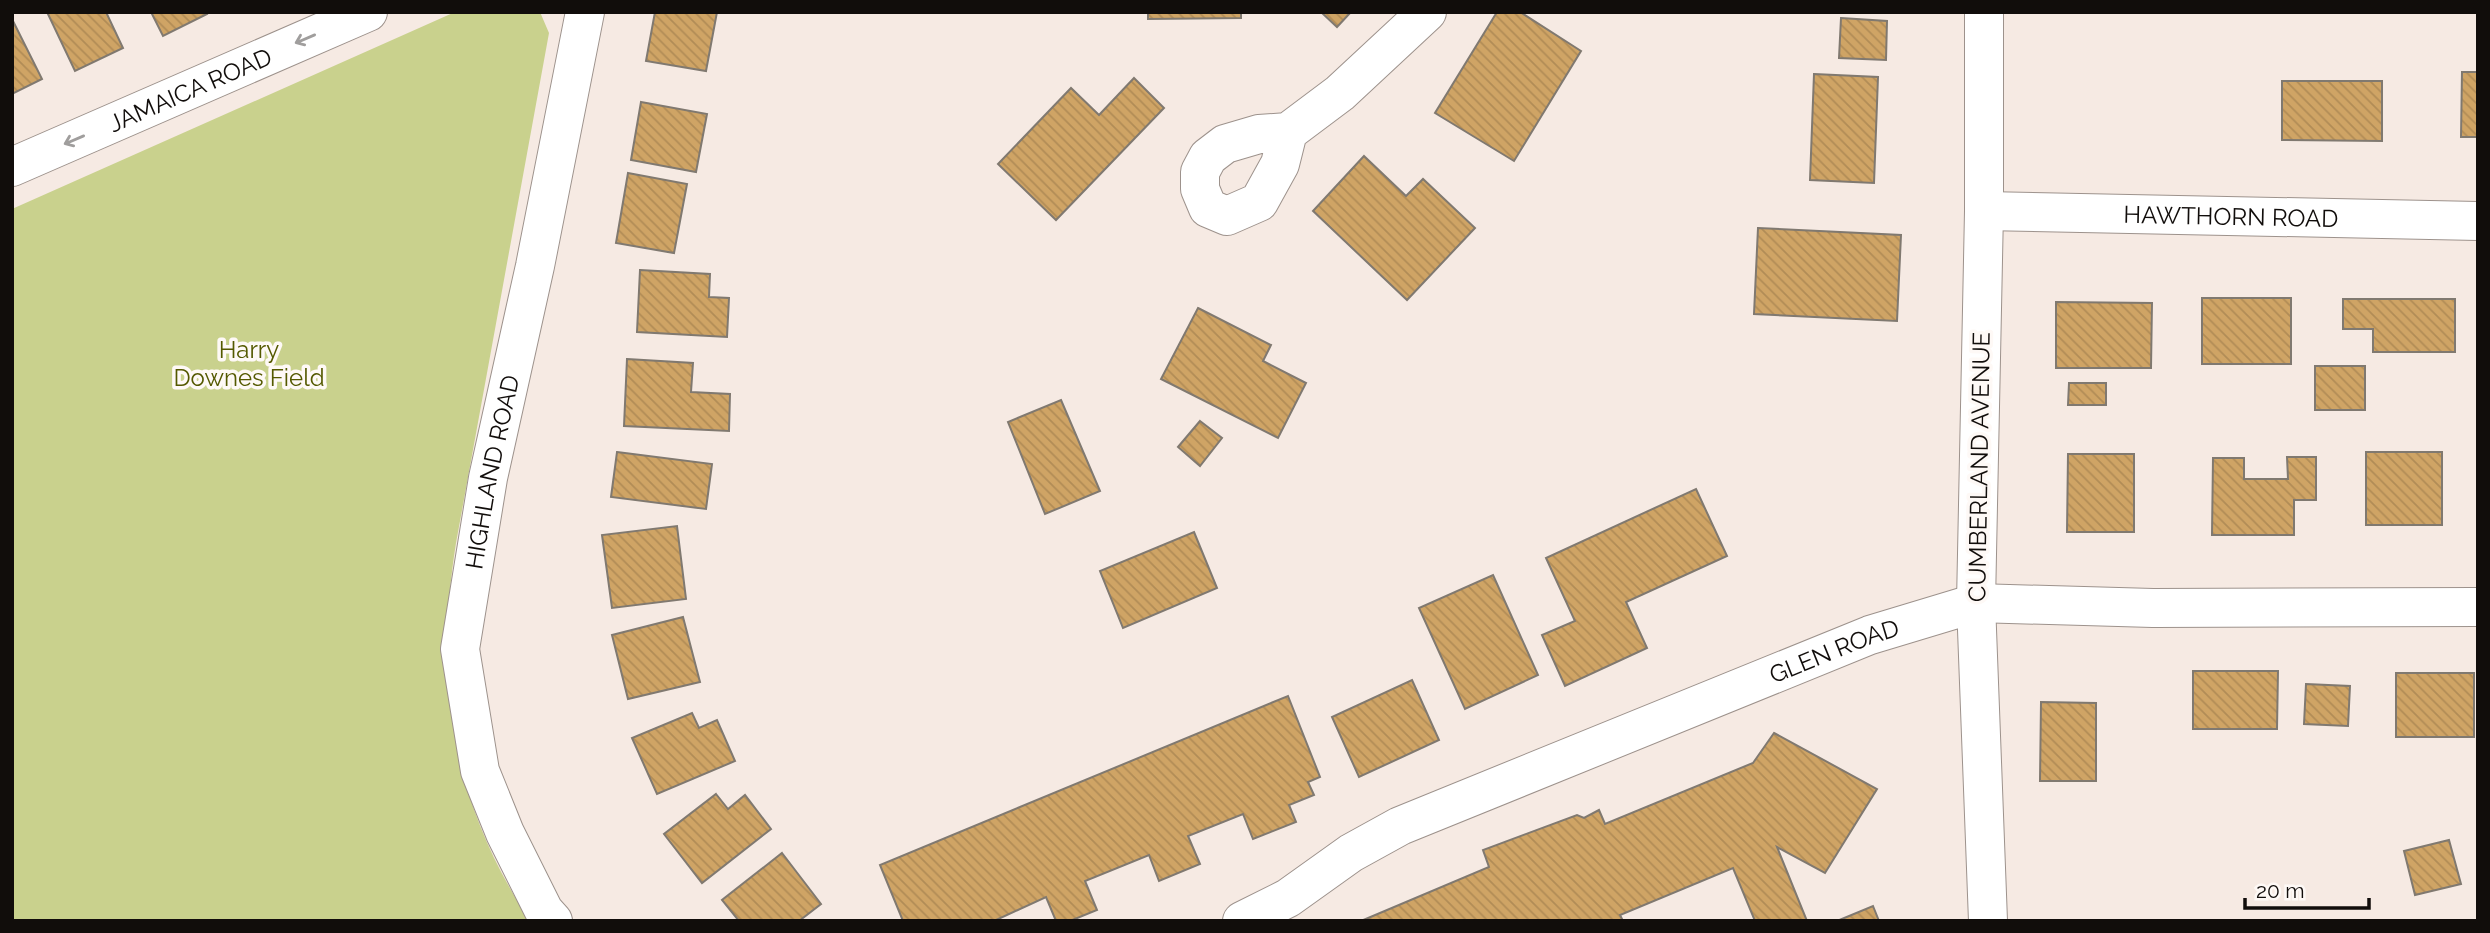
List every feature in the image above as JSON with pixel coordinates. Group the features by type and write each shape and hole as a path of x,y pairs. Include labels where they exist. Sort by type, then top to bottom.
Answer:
{"street":[{"name":"JAMAICA ROAD","path":"12,167 368,12"},
{"name":"HIGHLAND ROAD","path":"554,921 544,911 505,833 480,771 460,649 488,478 535,266 585,12"},
{"path":"1288,132 1340,93 1427,12"},
{"name":"CUMBERLAND AVENUE","path":"1984,12 1984,211 1976,603 1988,921"},
{"name":"HAWTHORN ROAD","path":"1984,211 2478,221"},
{"name":"GLEN ROAD","path":"1242,921 1288,898 1351,853 1400,826 1870,635 1976,603 2153,608 2478,607"}],"green space":[{"name":"Harry Downes Field","path":"455,12 540,12 549,33 456,543 447,644 449,692 456,740 467,786 482,832 530,921 12,921 12,209"}],"building":[{"path":"47,12 106,12 123,48 75,71"},
{"path":"151,12 206,12 207,14 163,36"},
{"path":"655,12 717,12 706,71 646,61"},
{"path":"1148,12 1241,12 1241,18 1148,19"},
{"path":"1321,12 1351,12 1337,27"},
{"path":"1497,12 1520,12 1581,51 1514,161 1435,113"},
{"path":"1841,18 1887,21 1886,60 1839,58"},
{"path":"12,19 42,79 12,94"},
{"path":"2462,72 2478,72 2478,137 2461,137"},
{"path":"1814,74 1878,77 1874,183 1810,180"},
{"path":"1134,78 1164,108 1056,220 998,164 1071,88 1099,115"},
{"path":"2282,81 2382,81 2382,141 2282,140"},
{"path":"641,102 707,114 696,172 631,160"},
{"path":"1364,156 1406,196 1423,179 1475,228 1407,300 1313,211"},
{"path":"628,173 687,184 674,253 616,243"},
{"path":"1758,228 1901,235 1897,321 1754,314"},
{"path":"640,270 710,274 709,297 729,298 727,337 637,332"},
{"path":"2202,298 2291,298 2291,364 2202,364"},
{"path":"2343,299 2455,299 2455,352 2373,352 2373,329 2343,329"},
{"path":"2056,302 2152,303 2151,368 2056,368"},
{"path":"1198,308 1271,345 1263,361 1306,383 1278,438 1161,379"},
{"path":"627,359 693,363 691,392 730,394 729,431 624,426"},
{"path":"2315,366 2365,366 2365,410 2315,410"},
{"path":"2069,383 2106,383 2106,405 2068,405"},
{"path":"1061,400 1100,491 1045,514 1008,422"},
{"path":"1200,421 1222,438 1200,466 1178,447"},
{"path":"617,452 712,464 706,509 611,497"},
{"path":"2366,452 2442,452 2442,525 2366,525"},
{"path":"2068,454 2134,454 2134,532 2067,532"},
{"path":"2287,457 2316,457 2316,500 2294,500 2294,535 2212,535 2213,458 2244,458 2244,479 2288,479"},
{"path":"1696,489 1727,556 1626,602 1647,648 1565,686 1542,635 1575,621 1546,558"},
{"path":"677,526 686,599 612,608 602,535"},
{"path":"1194,532 1217,588 1123,628 1100,571"},
{"path":"1493,575 1538,675 1465,709 1419,608"},
{"path":"683,617 700,682 628,699 612,635"},
{"path":"2193,671 2278,671 2277,729 2193,729"},
{"path":"2396,673 2474,673 2474,737 2396,737"},
{"path":"1412,680 1439,740 1359,777 1332,717"},
{"path":"2306,684 2350,686 2348,726 2304,724"},
{"path":"1288,696 1320,777 1308,782 1314,795 1289,805 1296,822 1253,839 1243,814 1188,836 1200,864 1159,881 1149,855 1085,881 1097,910 1070,921 1056,921 1046,897 994,921 903,921 880,865"},
{"path":"2041,702 2096,703 2096,781 2040,781"},
{"path":"692,713 699,728 717,720 735,761 657,794 632,738"},
{"path":"1774,733 1877,789 1825,873 1777,847 1807,921 1755,921 1733,868 1620,915 1623,921 1361,921 1489,867 1483,850 1577,815 1584,818 1599,810 1605,824 1753,763"},
{"path":"716,794 728,809 745,795 771,829 702,883 664,834"},
{"path":"2449,840 2461,884 2415,895 2404,851"},
{"path":"782,853 821,904 799,921 739,921 722,900"},
{"path":"1873,906 1879,921 1837,921"}]}
